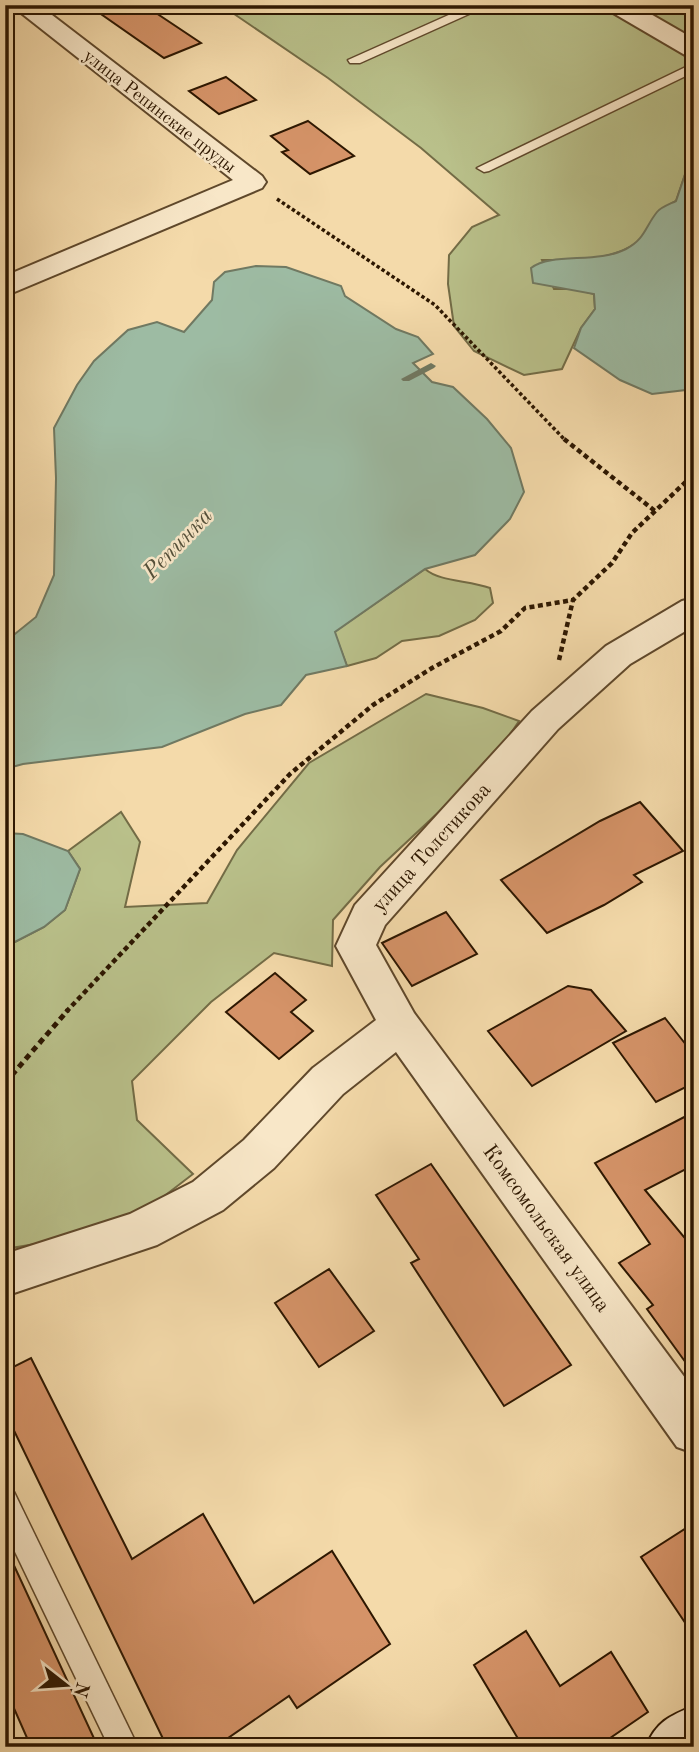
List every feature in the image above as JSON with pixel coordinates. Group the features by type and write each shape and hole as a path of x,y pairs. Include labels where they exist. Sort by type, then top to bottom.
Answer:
{"street":[{"name":"улица Репинские пруды","path":"5,287 252,181 23,5"},
{"path":"617,5 694,50"},
{"name":"улица Толстикова","path":"400,1025 356,946 369,916 545,720 618,655 694,610"},
{"path":"5,1275 141,1231 208,1196 260,1154 328,1081 400,1025"},
{"name":"Комсомольская улица","path":"400,1025 694,1430"},
{"path":"672,1747 694,1732"}],"lane":[{"path":"355,60 483,5"},
{"path":"484,168 694,67"},
{"path":"5,1501 124,1747"}],"path":[{"path":"252,181 435,305 512,388 569,444 655,511"},
{"path":"5,1083 72,1005 290,774 373,705 432,668 502,631 525,608 573,600 612,564 632,533 694,474"},
{"path":"545,720 573,600"}],"shaded area":[{"path":"221,5 694,5 694,148 676,201 658,214 643,237 621,251 596,258 542,260 554,289 575,289 594,294 595,309 581,328 562,369 524,375 474,351 454,326 448,284 449,255 472,227 499,215 421,148 328,78"},
{"path":"425,569 446,579 490,588 493,603 475,620 439,636 402,641 376,658 347,666 334,632"},
{"path":"426,694 483,708 519,721 491,763 380,867 333,920 332,966 274,953 211,1002 132,1081 137,1120 193,1174 120,1230 5,1249 5,947 44,927 65,910 80,869 68,851 121,812 140,842 125,907 207,903 237,850 309,763"}],"water":[{"path":"694,148 694,389 652,394 620,380 574,348 581,328 595,309 594,294 533,283 531,268 551,260 602,256 632,245 641,237 659,210 676,201"},
{"path":"256,266 286,267 341,286 345,296 396,329 418,337 433,354 413,363 432,382 453,387 487,419 511,448 524,492 510,519 475,555 425,569 335,632 347,666 306,675 281,705 245,714 162,747 23,764 5,769 5,642 36,617 54,575 54,428 77,385 94,361 128,330 157,322 184,332 212,300 214,282 225,272"},
{"path":"5,833 23,834 68,851 80,869 65,910 44,927 5,947"}],"building":[{"path":"88,5 144,5 201,43 164,58"},
{"path":"226,77 256,100 219,114 189,91"},
{"path":"308,121 354,156 310,174 282,152 288,150 271,136"},
{"path":"640,802 683,851 634,875 642,882 604,905 547,933 501,880 600,821"},
{"path":"446,912 477,954 412,986 382,943"},
{"path":"275,973 306,1000 291,1012 313,1031 279,1059 226,1012"},
{"path":"568,986 591,990 626,1031 532,1086 488,1031"},
{"path":"665,1018 694,1055 694,1083 656,1102 613,1043"},
{"path":"694,1112 694,1165 645,1190 694,1249 694,1374 647,1309 653,1305 619,1263 650,1244 595,1163"},
{"path":"431,1164 571,1365 504,1406 411,1263 419,1259 376,1195"},
{"path":"329,1269 374,1331 319,1367 275,1303"},
{"path":"31,1358 132,1559 203,1514 254,1603 332,1551 390,1644 297,1708 289,1696 215,1747 167,1747 5,1412 5,1371"},
{"path":"694,1523 694,1636 641,1557"},
{"path":"5,1546 98,1747 31,1747 5,1688"},
{"path":"526,1631 560,1686 611,1652 648,1712 597,1747 523,1747 474,1665"}],"waterway":[{"name":"Репинка","path":"406,379 431,366"}]}
